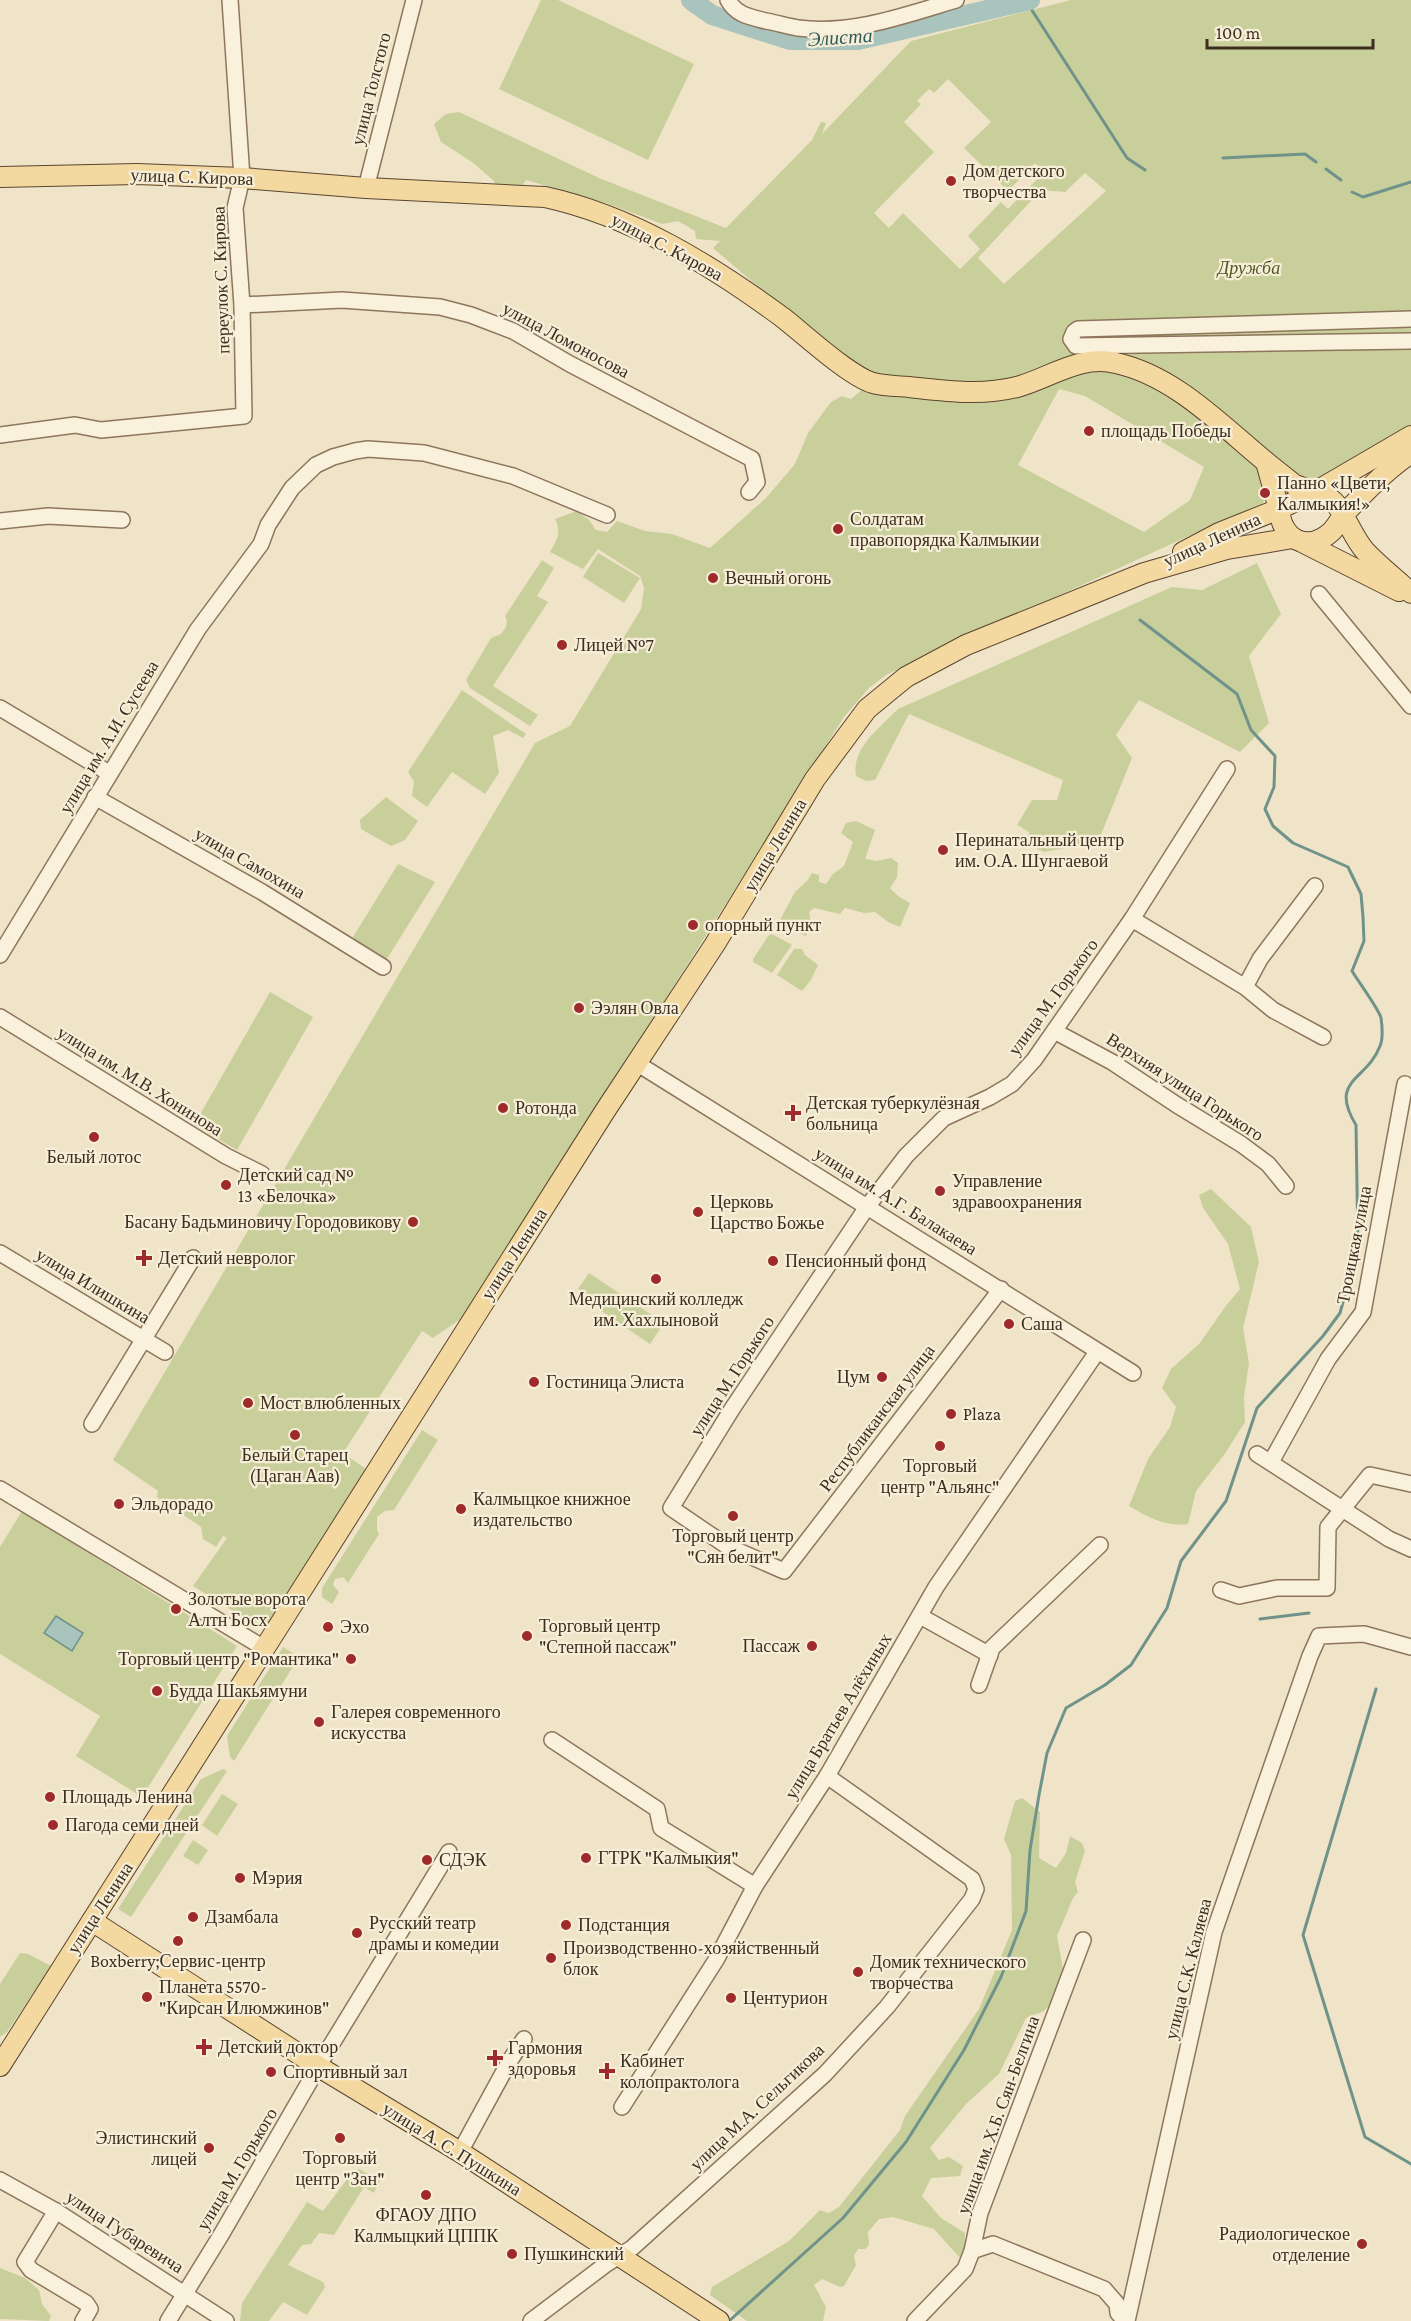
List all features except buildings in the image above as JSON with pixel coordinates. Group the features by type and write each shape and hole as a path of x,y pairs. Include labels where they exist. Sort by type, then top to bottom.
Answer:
{"main road":[{"name":"улица С. Кирова","path":"0,177 137,174 242,178 366,188 545,197 571,203 605,215 707,266 769,308 853,372 871,382 885,386 972,393 1018,387 1086,362 1114,362 1144,371 1180,392 1295,485 1315,492"},
{"path":"1280,509 1315,492 1411,436"},
{"path":"1298,540 1314,541 1331,532 1342,516 1389,468 1411,453"},
{"path":"1266,462 1283,527 1298,540 1411,595"},
{"path":"1315,492 1334,501 1365,551 1411,595"},
{"name":"улица Ленина","path":"1144,573 1219,533 1280,509"},
{"name":"улица Ленина","path":"0,2066 618,1091 716,944 815,779 867,709 906,677 966,645 1144,573 1227,549 1298,540"},
{"name":"улица А. С. Пушкина","path":"92,1921 319,2067 460,2152 719,2321"}],"street":[{"name":"переулок С. Кирова","path":"0,435 75,425 101,430 244,416 242,305 235,208 242,178 230,0"},
{"name":"улица Толстого","path":"366,188 414,0"},
{"path":"728,0 734,10 753,18 799,28 838,28 885,21 956,0"},
{"name":"улица Ломоносова","path":"242,305 342,300 440,307 489,321 513,331 570,364 752,459 757,482 749,492"},
{"path":"1411,319 1078,329 1071,339 1076,346 1411,341"},
{"name":"улица им. А.И. Сусеева","path":"0,955 198,629 261,544 268,525 292,488 316,465 343,453 368,449 424,453 530,482 607,514"},
{"path":"0,521 48,516 122,520"},
{"path":"1319,594 1411,706"},
{"path":"0,708 109,773"},
{"name":"улица М. Горького","path":"784,1571 727,1546 671,1508 732,1409 867,1207 906,1156 944,1118 1012,1084 1034,1060 1056,1032 1132,919 1227,769"},
{"name":"улица Самохина","path":"95,797 262,892 383,967"},
{"path":"1245,987 1260,959 1315,886"},
{"path":"1132,919 1245,987 1273,1010 1323,1037"},
{"name":"улица им. М.В. Хонинова","path":"0,1017 226,1156 262,1174"},
{"name":"Верхняя улица Горького","path":"1056,1032 1112,1062 1176,1105 1241,1144 1268,1164 1286,1186"},
{"name":"улица им. А.Г. Балакаева","path":"638,1064 1133,1373"},
{"name":"Троицкая улица","path":"1271,1462 1328,1359 1363,1312 1405,1084"},
{"name":"улица Илишкина","path":"0,1253 165,1352"},
{"path":"92,1424 193,1258"},
{"name":"Республиканская улица","path":"784,1571 1001,1289"},
{"name":"улица Братьев Алёхиных","path":"622,2107 716,1960 755,1886 827,1776 936,1587 1097,1352"},
{"path":"1257,1454 1389,1539 1411,1549"},
{"path":"1221,1590 1239,1596 1277,1588 1327,1588 1328,1527 1342,1508 1370,1475 1411,1484"},
{"path":"0,1489 264,1648"},
{"path":"979,1685 993,1648 1100,1545"},
{"path":"920,1616 990,1655"},
{"name":"улица С.К. Каляева","path":"1126,2321 1214,1932 1306,1667 1319,1636 1364,1634 1411,1647"},
{"path":"552,1740 657,1809 661,1828 755,1886"},
{"name":"улица М.А. Сельгикова","path":"531,2321 605,2265 620,2257 825,2074 887,2007 972,1899 976,1889 972,1879 827,1776"},
{"name":"улица М. Горького","path":"168,2321 186,2295 319,2067 449,1852"},
{"name":"улица им. Х.Б. Сян-Белгина","path":"915,2321 965,2269 972,2252 980,2213 1083,1941"},
{"path":"460,2152 524,2039"},
{"name":"улица Губаревича","path":"0,2181 56,2211 226,2321"},
{"path":"56,2211 25,2262 31,2270 86,2303 90,2309 83,2321"},
{"path":"972,2252 993,2244 1104,2289 1117,2304 1118,2313 1126,2321"}],"green space":[{"path":"541,0 558,0 694,64 648,160 499,89"},
{"name":"Дружба","path":"1071,0 1411,0 1411,431 1315,486 1263,466 1270,489 1259,511 1215,524 886,675 869,688 844,717 465,1316 433,1338 422,1331 343,1453 366,1469 357,1482 359,1484 275,1619 269,1622 261,1621 257,1626 193,1586 227,1538 223,1536 216,1547 203,1539 201,1527 157,1497 158,1491 113,1460 535,743 570,726 641,609 644,588 640,576 598,549 583,569 550,552 557,540 555,519 577,511 589,520 596,530 607,532 617,521 645,531 672,534 710,548 766,498 795,464 808,433 831,402 842,396 851,399 870,383 713,248 720,241 696,239 695,231 678,221 662,224 606,203 526,180 519,190 499,190 493,180 472,162 441,142 434,124 446,114 459,112 599,178 726,228 812,140 821,122 826,123 822,134 911,41","holes":["948,79 991,122 964,148 1008,191 1035,163 1044,172 1008,209 1001,202 968,236 980,249 960,269 903,213 889,228 874,213 934,152 904,122 921,104 917,101 929,89 934,93","1085,173 1106,191 1004,284 978,258 1041,190 1065,192","1059,389 1085,396 1204,467 1190,500 1144,532 1018,465"]},
{"path":"598,553 640,578 624,603 583,577"},
{"path":"542,560 554,568 537,596 548,602 493,686 538,715 530,726 470,688 466,680 491,638 501,634 506,627 505,616"},
{"path":"1257,563 1281,614 1249,656 1269,723 1240,752 1139,700 1116,735 1132,758 1098,842 1044,852 1027,844 1029,832 1017,825 1032,800 1057,800 1063,780 909,714 875,780 866,781 856,776 856,766 862,748 875,731 898,709 1172,587 1202,590"},
{"path":"462,690 526,734 523,738 508,730 493,736 499,773 485,794 452,772 427,807 412,796 414,782 408,772"},
{"path":"386,797 418,821 405,840 391,846 361,829 360,820"},
{"path":"856,821 875,830 865,859 877,861 891,858 898,863 897,877 890,888 910,903 900,927 888,922 875,912 864,913 845,908 840,914 814,908 809,912 811,923 806,936 787,928 779,922 795,892 812,873 819,875 819,882 826,884 833,874 844,866 853,842 841,833 846,823"},
{"path":"398,864 435,882 385,962 356,944 353,937"},
{"path":"772,934 792,945 772,973 753,962 753,959"},
{"path":"794,949 802,949 805,955 818,965 811,980 802,991 777,975"},
{"path":"270,992 313,1017 237,1150 194,1125"},
{"path":"1211,1189 1251,1227 1259,1262 1243,1328 1249,1363 1244,1397 1245,1422 1224,1455 1196,1491 1188,1524 1180,1525 1164,1523 1129,1506 1148,1459 1170,1427 1176,1407 1162,1388 1171,1369 1200,1343 1240,1289 1228,1244 1203,1208 1199,1195"},
{"path":"589,1273 664,1323 650,1344 600,1310 603,1306 578,1289"},
{"path":"422,1430 438,1440 394,1510 385,1511 377,1517 379,1534 348,1583 343,1577 335,1579 333,1585 339,1592 332,1604 322,1597 322,1588"},
{"path":"22,1511 237,1646 142,1797 76,1756 100,1716 0,1654 0,1547"},
{"path":"283,1647 299,1657 234,1761 230,1757 227,1736"},
{"path":"223,1769 227,1771 131,1917 118,1909 201,1779"},
{"path":"222,1794 238,1804 217,1836 202,1825"},
{"path":"1022,1798 1040,1812 1039,1858 1056,1868 1066,1853 1070,1836 1082,1843 1085,1851 1075,1882 1078,1892 1073,1898 1057,1936 1063,1969 1053,2001 1044,2011 1026,2018 999,2074 966,2104 930,2148 939,2160 949,2157 963,2166 960,2176 931,2178 922,2196 941,2218 965,2233 964,2255 959,2257 934,2229 893,2217 879,2219 868,2232 869,2245 865,2249 858,2249 854,2256 856,2265 844,2286 840,2287 822,2279 814,2285 826,2307 823,2321 747,2321 710,2295 712,2287 789,2241 820,2210 829,2213 839,2207 900,2130 905,2116 979,2009 1012,1930 1011,1855 1004,1839 1015,1801"},
{"path":"193,1840 208,1850 198,1865 183,1856"},
{"path":"20,1953 28,1954 51,1966 7,2032 0,2037 0,1984"},
{"path":"359,2169 380,2180 374,2193 364,2187 334,2235 319,2233 311,2244 302,2245 288,2265 323,2282 325,2287 307,2315 283,2302 269,2321 240,2321 242,2303 307,2202 323,2211 348,2178"},
{"path":"0,2268 25,2278 39,2290 42,2304 51,2316 49,2321 0,2319"}],"water":[{"path":"56,1616 83,1633 72,1651 44,1633"}],"waterway":[{"name":"Элиста","path":"691,0 712,15 790,40 858,40 1030,0"},
{"path":"1026,1 1127,158 1145,170"},
{"path":"1223,158 1305,154 1316,162"},
{"path":"1326,169 1341,180"},
{"path":"1352,192 1363,197 1411,182"},
{"path":"729,2321 843,2218 906,2142 964,2050 1001,1977 1026,1911 1030,1850 1047,1753 1066,1708 1105,1685 1131,1665 1167,1608 1181,1561 1226,1501 1257,1408 1323,1336 1340,1313 1358,1248 1356,1125 1348,1110 1346,1098 1353,1081 1374,1058 1381,1043 1382,1032 1380,1014 1352,971 1364,941 1361,894 1348,867 1293,843 1273,826 1265,809 1274,787 1275,756 1251,730 1237,694 1140,620"},
{"path":"1260,1619 1309,1613"},
{"path":"1376,1689 1303,1935 1365,2137 1411,2164"}],"place":[{"name":"Дом детского творчества","path":"951,181"},
{"name":"площадь Победы","path":"1089,431"},
{"name":"Панно «Цвети, Калмыкия!»","path":"1265,493"},
{"name":"Солдатам правопорядка Калмыкии","path":"838,529"},
{"name":"Вечный огонь","path":"713,578"},
{"name":"Лицей №7","path":"562,645"},
{"name":"Перинатальный центр им. О.А. Шунгаевой","path":"943,850"},
{"name":"опорный пункт","path":"693,925"},
{"name":"Ээлян Овла","path":"579,1008"},
{"name":"Ротонда","path":"503,1108"},
{"name":"Детская туберкулёзная больница","path":"793,1113"},
{"name":"Белый лотос","path":"94,1137"},
{"name":"Детский сад № 13 «Белочка»","path":"226,1185"},
{"name":"Управление здравоохранения","path":"940,1191"},
{"name":"Церковь Царство Божье","path":"698,1212"},
{"name":"Басану Бадьминовичу Городовикову","path":"413,1222"},
{"name":"Детский невролог","path":"144,1258"},
{"name":"Пенсионный фонд","path":"773,1261"},
{"name":"Медицинский колледж им. Хахлыновой","path":"656,1279"},
{"name":"Саша","path":"1009,1324"},
{"name":"Цум","path":"882,1377"},
{"name":"Гостиница Элиста","path":"534,1382"},
{"name":"Мост влюбленных","path":"248,1403"},
{"name":"Plaza","path":"951,1414"},
{"name":"Белый Старец (Цаган Аав)","path":"295,1435"},
{"name":"Торговый центр \"Альянс\"","path":"940,1446"},
{"name":"Эльдорадо","path":"119,1504"},
{"name":"Калмыцкое книжное издательство","path":"461,1509"},
{"name":"Торговый центр \"Сян белит\"","path":"733,1516"},
{"name":"Золотые ворота Алтн Босх","path":"176,1609"},
{"name":"Эхо","path":"328,1627"},
{"name":"Торговый центр \"Степной пассаж\"","path":"527,1636"},
{"name":"Пассаж","path":"812,1646"},
{"name":"Торговый центр \"Романтика\"","path":"351,1659"},
{"name":"Будда Шакьямуни","path":"157,1691"},
{"name":"Галерея современного искусства","path":"319,1722"},
{"name":"Площадь Ленина","path":"50,1797"},
{"name":"Пагода семи дней","path":"53,1825"},
{"name":"ГТРК \"Калмыкия\"","path":"586,1858"},
{"name":"СДЭК","path":"427,1860"},
{"name":"Мэрия","path":"240,1878"},
{"name":"Дзамбала","path":"193,1917"},
{"name":"Подстанция","path":"566,1925"},
{"name":"Русский театр драмы и комедии","path":"357,1933"},
{"name":"Boxberry;Сервис-центр","path":"178,1941"},
{"name":"Производственно-хозяйственный блок","path":"551,1958"},
{"name":"Домик технического творчества","path":"858,1972"},
{"name":"Планета 5570- \"Кирсан Илюмжинов\"","path":"147,1997"},
{"name":"Центурион","path":"731,1998"},
{"name":"Детский доктор","path":"204,2047"},
{"name":"Гармония здоровья","path":"495,2058"},
{"name":"Кабинет колопрактолога","path":"607,2071"},
{"name":"Спортивный зал","path":"271,2072"},
{"name":"Торговый центр \"Зан\"","path":"340,2138"},
{"name":"Элистинский лицей","path":"209,2148"},
{"name":"ФГАОУ ДПО Калмыцкий ЦППК","path":"426,2195"},
{"name":"Радиологическое отделение","path":"1362,2244"},
{"name":"Пушкинский","path":"512,2254"}]}
